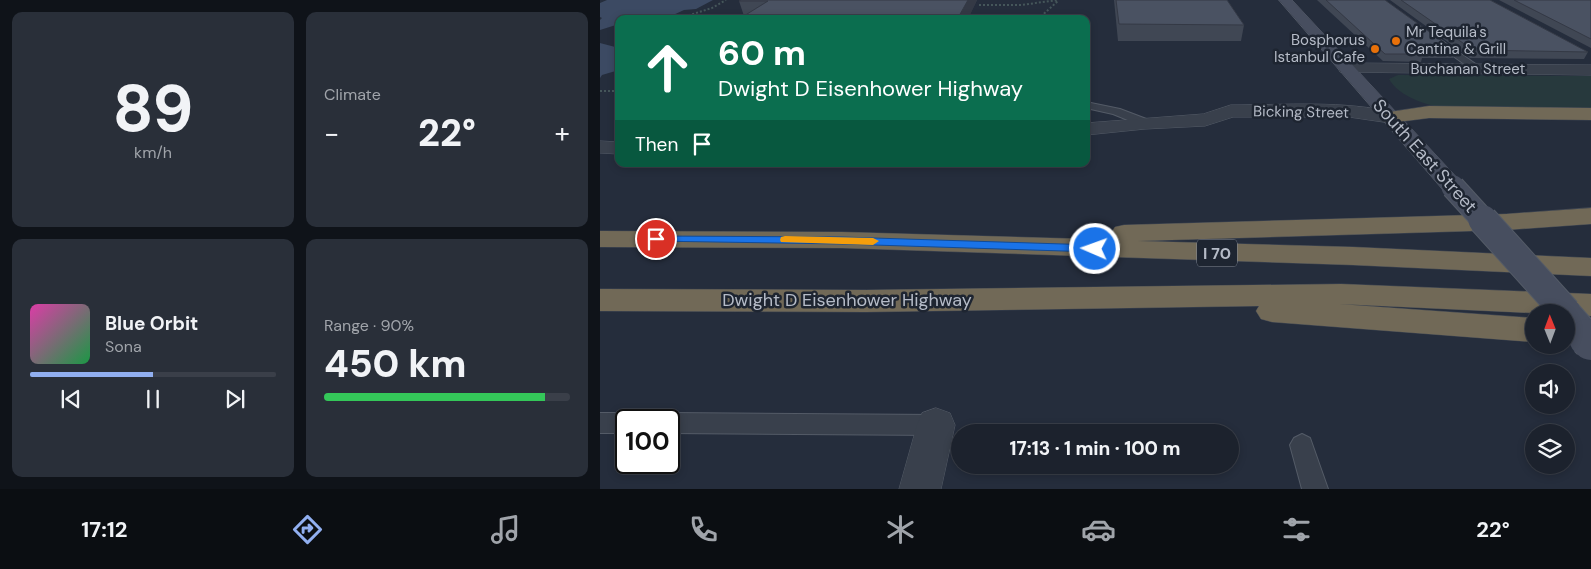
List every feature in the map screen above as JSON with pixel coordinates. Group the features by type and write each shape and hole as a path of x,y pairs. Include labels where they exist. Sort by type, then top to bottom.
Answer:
{"highway":[{"path":"1390,117 1429,112 1591,114"},
{"path":"842,240 1458,224 1591,216"},
{"name":"I 70","path":"600,239 842,240 1372,257 1591,267"},
{"path":"1094,298 1340,294 1591,305"},
{"path":"1094,298 1525,329"},
{"name":"Dwight D Eisenhower Highway","path":"600,300 866,301 1094,298"},
{"path":"1575,333 1591,334"}],"main road":[{"name":"South East Street","path":"1284,0 1558,304"},
{"name":"South East Street","path":"1575,323 1591,341"}],"street":[{"name":"Buchanan Street","path":"1346,68 1591,70"},
{"name":"Bicking Street","path":"1090,129 1205,120 1237,128 1362,128 1390,117"},
{"path":"600,146 615,148"},
{"path":"920,489 936,424"}],"lane":[{"path":"1430,35 1477,69"},
{"path":"1090,106 1116,111 1145,123"},
{"path":"600,423 615,423"},
{"path":"680,423 936,424"},
{"path":"1302,445 1316,489"}],"path":[{"path":"692,15 726,0"},
{"path":"979,5 1021,4 1059,0"},
{"path":"1042,15 1059,0"},
{"path":"600,91 615,91"}],"shaded area":[{"path":"1398,75 1591,76 1591,108 1437,107 1410,98 1398,90 1389,79"}],"water":[{"path":"607,0 713,0 696,9 684,10 673,15 615,15 615,25 600,30 600,20 602,18 600,17 600,3"},
{"path":"600,43 615,47 615,71 602,75 600,78"}],"building":[{"path":"968,0 960,15 745,15 768,1 739,1"},
{"path":"1116,0 1227,0 1244,25 1119,24"},
{"path":"1326,0 1385,0 1456,51 1422,51 1424,54 1385,54"},
{"path":"1401,0 1490,0 1588,52 1473,50"},
{"path":"1514,0 1591,0 1591,39"}],"slow traffic":[{"path":"785,240 873,241"}],"place":[{"name":"Mr Tequila's Cantina & Grill","path":"1396,41"},
{"name":"Bosphorus Istanbul Cafe","path":"1375,49"}],"route":[{"path":"656,239 842,240 1095,249"}]}
